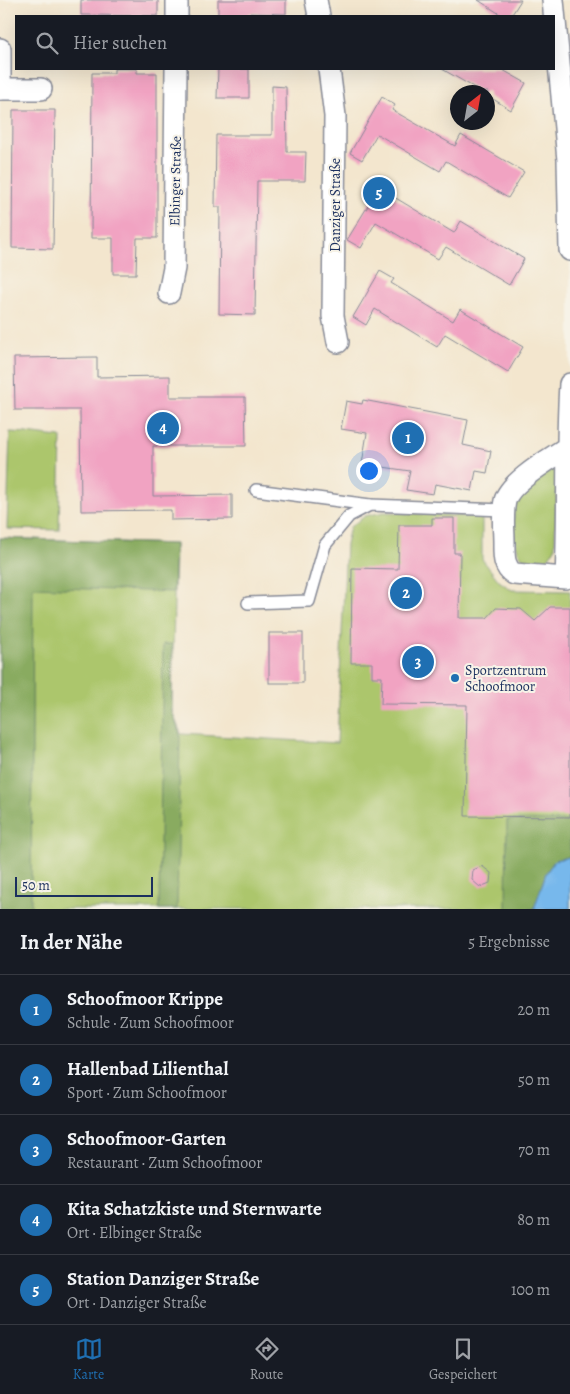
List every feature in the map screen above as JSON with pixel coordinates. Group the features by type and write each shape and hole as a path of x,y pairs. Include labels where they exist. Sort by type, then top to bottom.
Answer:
{"street":[{"path":"176,15 177,0"},
{"path":"316,0 319,15"},
{"path":"553,0 554,15"},
{"path":"555,21 568,160 570,250"},
{"path":"0,49 0,89 41,89"},
{"name":"Elbinger Straße","path":"169,293 174,268 176,70"},
{"name":"Danziger Straße","path":"330,70 335,124 333,316 338,342"},
{"path":"568,447 510,489 504,501 504,558 510,571 522,576 566,578 569,520 568,447 570,384"}],"lane":[{"path":"256,490 370,505 504,510"},
{"path":"248,603 309,600 325,545 349,516 370,505"}],"green space":[{"path":"10,432 61,437 59,530 7,529"},
{"path":"557,466 555,548 547,560 534,563 525,560 519,552 515,541 513,528 516,503 521,490"},
{"name":"Sportzentrum Schoofmoor","path":"384,512 482,517 482,559 499,581 512,590 570,591 570,909 0,909 0,538 175,544 172,711 181,734 337,743 346,544 350,527 365,516"},
{"path":"0,538 175,544 173,592 33,587 31,909 0,909"},
{"path":"163,644 172,644 172,711 180,734 177,909 159,909"},
{"path":"507,820 570,821 570,857 555,860 546,873 534,909 506,909"}],"water":[{"path":"570,857 570,909 534,909 546,873 555,860"}],"building":[{"path":"81,0 158,0 158,15 81,15"},
{"path":"218,0 286,0 286,14 249,13 249,15 218,15"},
{"path":"478,0 521,0 512,15 501,15"},
{"path":"114,70 137,70 137,73 157,73 157,238 137,238 136,274 113,274 113,238 91,238 92,73 114,73"},
{"path":"218,70 249,70 249,98 217,98"},
{"path":"444,70 503,70 526,83 511,110 495,100 495,85 470,85"},
{"path":"272,86 286,87 287,152 306,152 305,181 257,181 255,315 219,314 220,207 215,207 216,135 272,135"},
{"path":"382,97 395,105 392,110 455,146 461,135 524,172 508,198 446,161 440,171 377,134 362,160 350,153"},
{"path":"13,110 55,110 53,249 12,248"},
{"path":"379,188 454,233 461,221 524,259 509,285 446,247 438,259 376,222 361,248 347,240"},
{"path":"380,271 394,279 391,283 453,321 460,309 523,347 508,372 445,334 437,347 375,309 366,325 353,317"},
{"path":"97,357 97,377 170,376 170,397 245,397 246,446 153,446 153,496 232,495 232,519 171,520 171,510 81,511 80,410 15,410 14,358"},
{"path":"363,400 468,420 463,445 491,451 487,473 476,471 472,491 435,484 433,494 406,490 410,471 362,464 367,433 341,429 346,401 362,404"},
{"path":"432,518 454,518 454,553 460,553 459,618 487,618 496,608 521,609 535,621 550,607 570,607 570,817 465,816 467,705 381,704 382,677 372,677 372,663 351,663 352,568 398,569 399,525 432,525"},
{"path":"269,633 303,633 303,683 269,683"},
{"path":"482,866 491,873 490,883 480,887 472,880 473,870"}],"place":[{"name":"Station Danziger Straße","path":"379,193"},
{"name":"Kita Schatzkiste und Sternwarte","path":"163,428"},
{"name":"Schoofmoor Krippe","path":"408,438"},
{"name":"Hallenbad Lilienthal","path":"406,593"},
{"name":"Schoofmoor-Garten","path":"418,662"},
{"name":"Sportzentrum Schoofmoor","path":"455,678"}]}
